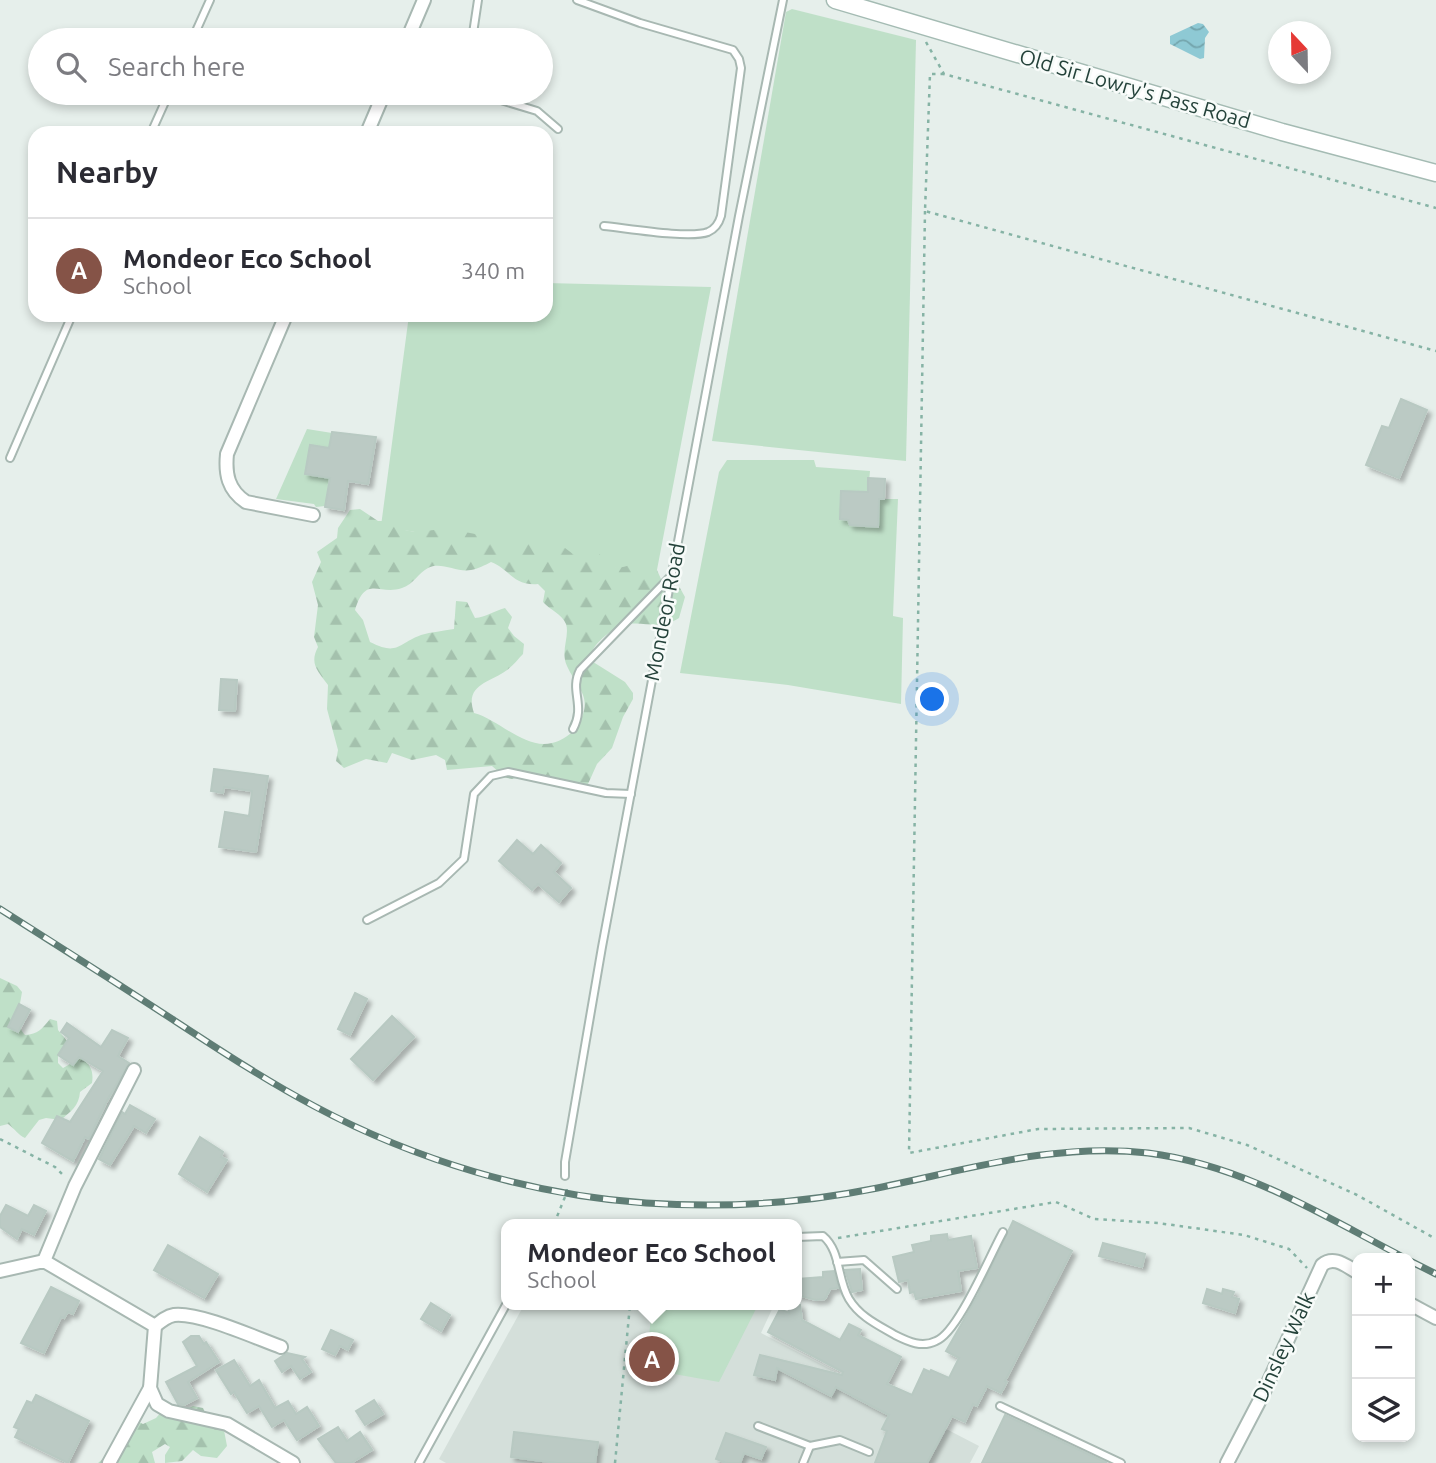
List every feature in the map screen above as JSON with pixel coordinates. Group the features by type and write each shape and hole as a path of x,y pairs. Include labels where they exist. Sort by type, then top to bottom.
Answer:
{"main road":[{"name":"Old Sir Lowry's Pass Road","path":"835,0 1282,132 1436,173"}],"street":[{"path":"412,28 424,0"},
{"path":"370,126 379,105"},
{"path":"283,322 227,454 226,474 237,496 246,502 313,515"},
{"path":"44,1261 75,1186 134,1070"},
{"name":"Dinsley Walk","path":"1227,1463 1262,1396 1316,1278 1327,1261 1336,1260 1352,1269"},
{"path":"0,1270 44,1261 155,1326"},
{"path":"1415,1307 1436,1318"},
{"path":"109,1463 150,1388 155,1326 167,1317 193,1316 281,1347"},
{"path":"150,1388 157,1404 162,1408 227,1424 293,1463"}],"lane":[{"path":"197,28 210,0"},
{"path":"474,28 478,0"},
{"path":"577,0 640,23 733,50 741,68 721,216 715,228 705,233 684,233 604,226"},
{"name":"Mondeor Road","path":"565,1176 565,1162 602,947 783,0"},
{"path":"154,126 164,105"},
{"path":"517,105 537,111 558,129"},
{"path":"10,458 69,322"},
{"path":"573,729 579,717 576,687 580,670 671,575"},
{"path":"367,920 439,883 464,859 474,794 491,776 508,772 607,793 631,794"},
{"path":"802,1237 825,1238 837,1262 843,1287 859,1313 911,1343 928,1344 944,1337 952,1329 1003,1232"},
{"path":"837,1262 864,1260 897,1289"},
{"path":"419,1463 503,1310"},
{"path":"1000,1406 1121,1463"},
{"path":"758,1426 810,1446 840,1440 869,1452"},
{"path":"803,1463 810,1446"}],"path":[{"path":"915,24 944,74"},
{"path":"1436,208 944,74 930,74 925,211 909,1153 1038,1129 1189,1128 1259,1150 1357,1195 1436,1239"},
{"path":"925,211 1436,351"},
{"path":"0,1139 55,1167 75,1186"},
{"path":"556,1219 567,1192 565,1176"},
{"path":"825,1238 1056,1202 1094,1219 1158,1223 1244,1235 1289,1249 1316,1278"},
{"path":"615,1463 630,1310"}],"shaded area":[{"path":"521,1310 772,1310 761,1333 979,1446 970,1463 446,1463 439,1459"}],"green space":[{"path":"792,9 916,40 906,461 712,441 786,12"},
{"path":"553,283 711,287 656,575 381,526 408,322 553,322"},
{"path":"307,429 332,433 329,448 310,446 305,473 335,479 331,497 327,496 325,506 316,507 314,504 276,499"},
{"path":"727,460 814,460 816,467 870,471 868,492 841,491 840,519 848,520 850,526 878,527 879,499 898,499 893,616 903,618 901,704 788,685 680,673 719,472"},
{"path":"360,509 378,521 399,521 405,530 434,530 444,534 465,532 504,547 535,541 555,549 565,548 573,554 595,548 614,567 650,562 661,579 680,588 685,597 679,618 660,625 635,624 616,628 593,649 590,660 625,682 633,693 633,699 623,717 612,748 597,764 588,784 566,784 524,776 512,779 502,777 492,766 447,770 445,760 436,755 412,760 392,753 387,763 366,759 344,768 336,761 338,750 327,709 328,685 318,671 314,658 318,647 314,637 318,605 312,582 321,562 317,552 337,538 338,528 350,510","holes":["491,562 523,583 538,584 545,591 543,602 562,617 566,624 565,660 583,694 585,707 576,728 556,742 532,742 474,713 472,703 476,690 509,668 523,654 524,644 508,628 512,617 505,608 475,618 467,602 456,601 454,629 421,635 392,648 370,642 363,620 355,610 359,599 369,589 402,588 433,566 466,570"]},
{"path":"0,978 17,986 22,992 19,1020 25,1035 39,1030 50,1019 57,1021 58,1030 68,1042 58,1055 58,1063 63,1068 81,1058 92,1071 92,1083 80,1092 76,1105 68,1114 61,1120 39,1120 25,1138 8,1124 0,1126"},
{"path":"652,1310 755,1310 719,1382 646,1369"},
{"path":"193,1406 203,1408 207,1417 223,1425 227,1446 217,1458 201,1456 193,1450 182,1461 165,1463 165,1455 170,1447 165,1444 152,1452 155,1463 98,1463 115,1448 116,1438 127,1419 143,1424 156,1418 163,1410 183,1411"}],"water":[{"path":"1198,23 1203,24 1209,32 1205,38 1204,58 1200,59 1170,44 1170,36"}],"building":[{"path":"1401,399 1427,410 1399,478 1366,465 1382,426 1389,428"},
{"path":"332,432 376,437 368,484 348,481 344,510 325,507 330,478 305,474 310,445 329,448"},
{"path":"868,478 885,479 884,499 879,499 878,527 850,525 848,520 840,519 841,491 868,492"},
{"path":"221,679 237,680 235,711 219,710"},
{"path":"214,769 268,776 256,852 219,847 225,812 249,816 252,791 224,787 223,793 211,791"},
{"path":"517,840 533,854 541,845 561,863 554,872 571,888 559,902 538,884 532,890 499,861"},
{"path":"355,993 367,999 350,1035 338,1029"},
{"path":"19,1004 30,1010 18,1032 8,1027"},
{"path":"392,1016 414,1037 373,1080 351,1059"},
{"path":"67,1023 101,1047 112,1030 128,1038 118,1056 129,1063 89,1139 85,1137 73,1161 42,1143 57,1116 70,1122 103,1071 79,1057 73,1065 58,1055 69,1038 61,1032"},
{"path":"130,1105 155,1119 146,1133 134,1126 110,1165 99,1159 122,1112 125,1114"},
{"path":"200,1137 223,1152 221,1157 227,1160 207,1192 179,1174"},
{"path":"6,1205 28,1216 34,1205 46,1211 34,1235 22,1229 17,1239 0,1227 0,1216"},
{"path":"1013,1221 1072,1251 1001,1393 987,1386 977,1406 973,1404 965,1422 952,1416 927,1463 875,1463 887,1431 882,1429 889,1415 836,1387 831,1396 777,1368 775,1380 754,1375 760,1355 842,1375 843,1372 768,1332 779,1310 789,1313 789,1310 801,1310 802,1320 840,1340 849,1324 861,1330 858,1335 901,1357 887,1384 912,1395 924,1369 949,1378 959,1358 946,1351 978,1295"},
{"path":"947,1234 948,1240 971,1236 977,1268 958,1271 961,1291 916,1299 914,1292 910,1293 908,1280 899,1282 893,1257 914,1252 912,1245 931,1241 931,1236"},
{"path":"1103,1243 1145,1254 1142,1267 1099,1256"},
{"path":"168,1245 218,1274 204,1298 154,1270"},
{"path":"860,1269 862,1290 852,1292 845,1270"},
{"path":"834,1271 838,1288 830,1289 825,1299 802,1296 802,1279 823,1277 823,1272"},
{"path":"51,1287 79,1301 73,1314 68,1312 64,1318 61,1317 44,1353 21,1343"},
{"path":"1207,1289 1222,1294 1223,1289 1234,1292 1232,1297 1239,1299 1235,1313 1203,1303"},
{"path":"431,1303 450,1315 441,1331 421,1319"},
{"path":"331,1330 353,1340 348,1350 340,1346 335,1355 322,1349"},
{"path":"191,1336 199,1336 204,1344 206,1342 219,1362 188,1382 197,1398 184,1405 178,1404 166,1382 197,1366 183,1342"},
{"path":"287,1353 305,1357 302,1359 311,1372 300,1379 291,1366 282,1372 275,1361"},
{"path":"234,1360 250,1386 259,1380 275,1408 288,1401 296,1414 307,1407 319,1426 297,1440 284,1420 272,1427 259,1406 247,1413 216,1370"},
{"path":"36,1395 89,1421 68,1463 15,1437 19,1429 14,1427 27,1401 32,1403"},
{"path":"374,1400 383,1414 365,1425 356,1411"},
{"path":"1005,1415 1107,1463 982,1463"},
{"path":"338,1427 347,1441 360,1432 372,1450 351,1463 336,1463 318,1439"},
{"path":"514,1432 598,1442 595,1463 557,1463 511,1457"},
{"path":"726,1433 766,1447 761,1459 744,1453 740,1463 727,1463 716,1459"}],"railway":[{"path":"0,909 242,1064 314,1106 392,1143 475,1172 517,1183 603,1199 646,1203 759,1204 844,1194 1043,1155 1077,1151 1148,1153 1217,1168 1249,1180 1312,1209 1396,1253"},
{"path":"1415,1264 1436,1274"}],"place":[{"name":"Mondeor Eco School","path":"652,1359"}]}
